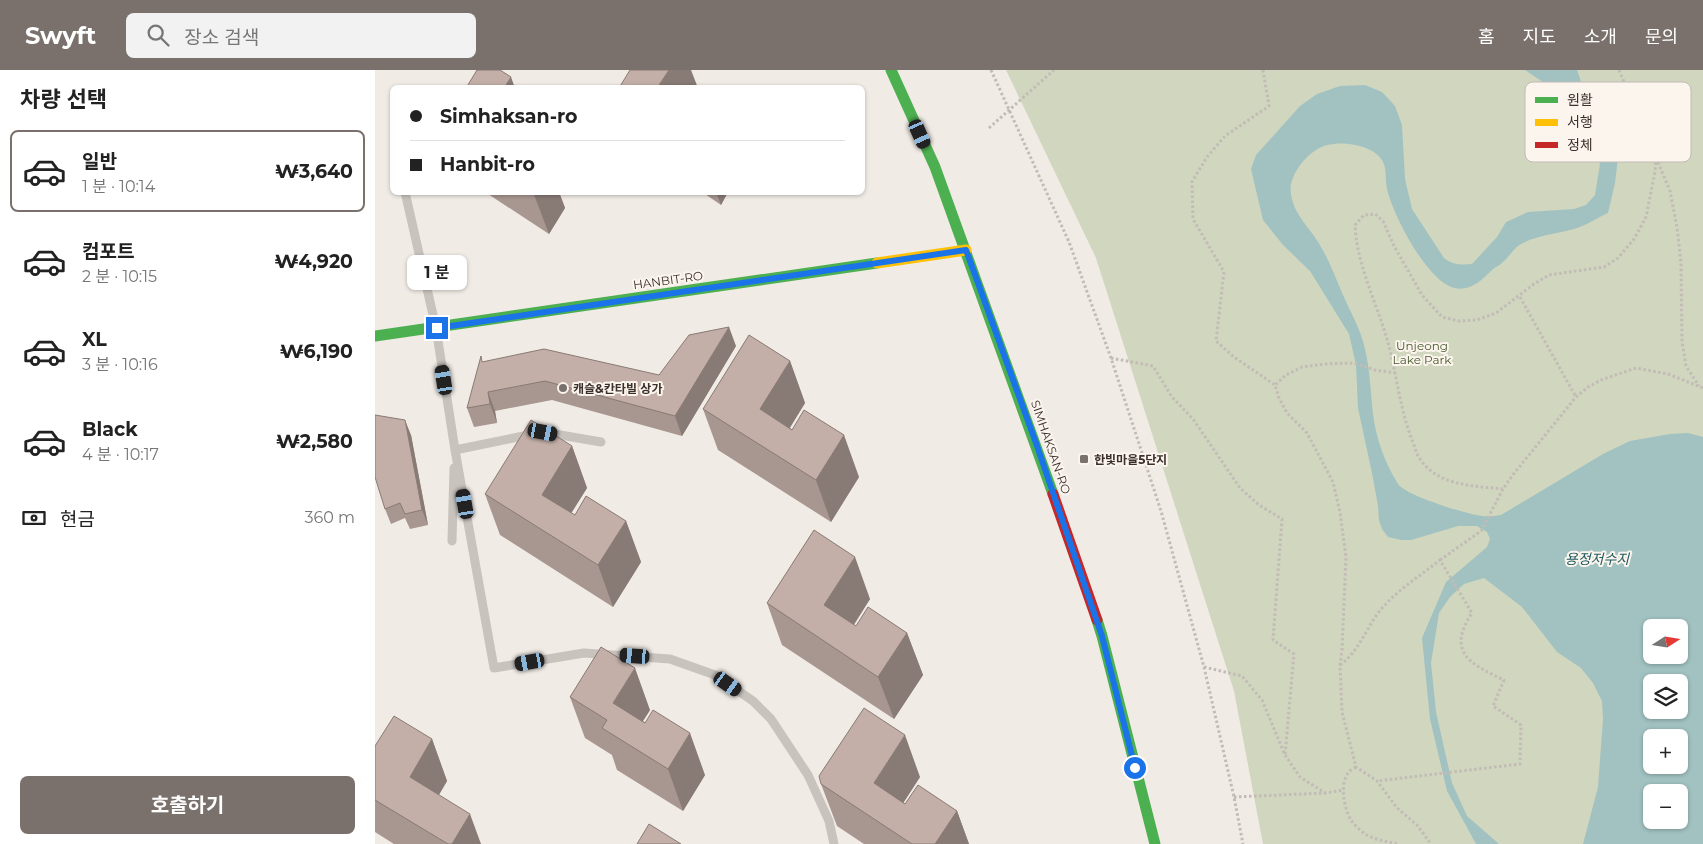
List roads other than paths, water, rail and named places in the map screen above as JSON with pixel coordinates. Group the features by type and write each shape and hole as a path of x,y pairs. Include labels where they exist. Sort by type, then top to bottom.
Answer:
{"street":[{"name":"SIMHAKSAN-RO","path":"891,70 935,167 966,250 1036,443 1102,636 1155,844"},
{"name":"HANBIT-RO","path":"375,336 966,250"}],"lane":[{"path":"406,195 437,328 455,450 494,668 584,653 670,659 715,675 753,701 771,718 808,775 829,821 834,844"},
{"path":"455,450 543,432 601,442"},
{"path":"452,542 455,450"}],"water":[{"name":"용정저수지","path":"1525,70 1577,70 1581,82 1543,82"},
{"name":"용정저수지","path":"1365,85 1382,92 1395,106 1402,125 1405,179 1412,209 1444,258 1451,262 1472,264 1497,237 1506,222 1528,212 1574,209 1586,205 1595,195 1600,162 1617,162 1608,213 1580,227 1535,238 1521,244 1480,281 1470,287 1460,289 1444,283 1433,273 1413,246 1390,200 1383,162 1371,150 1352,144 1323,146 1306,158 1297,169 1292,182 1291,194 1296,209 1317,240 1327,259 1359,330 1366,355 1374,423 1382,450 1398,484 1412,494 1437,504 1475,515 1501,515 1603,454 1630,441 1688,433 1703,437 1703,844 1583,844 1598,787 1603,719 1602,701 1593,683 1581,668 1557,652 1522,607 1484,578 1464,584 1450,597 1439,613 1431,663 1436,712 1452,783 1467,816 1499,844 1476,844 1447,791 1430,719 1422,638 1446,582 1487,547 1490,539 1487,532 1477,526 1458,526 1411,540 1388,537 1382,529 1358,408 1356,365 1349,334 1310,271 1283,245 1263,220 1251,169 1256,155 1300,106 1317,94 1340,86"}],"place":[{"name":"캐슬&칸타빌 상가","path":"563,388"},
{"name":"한빛마을5단지","path":"1084,459"}],"park label":[{"name":"Unjeong Lake Park","path":"1422,352"}]}
